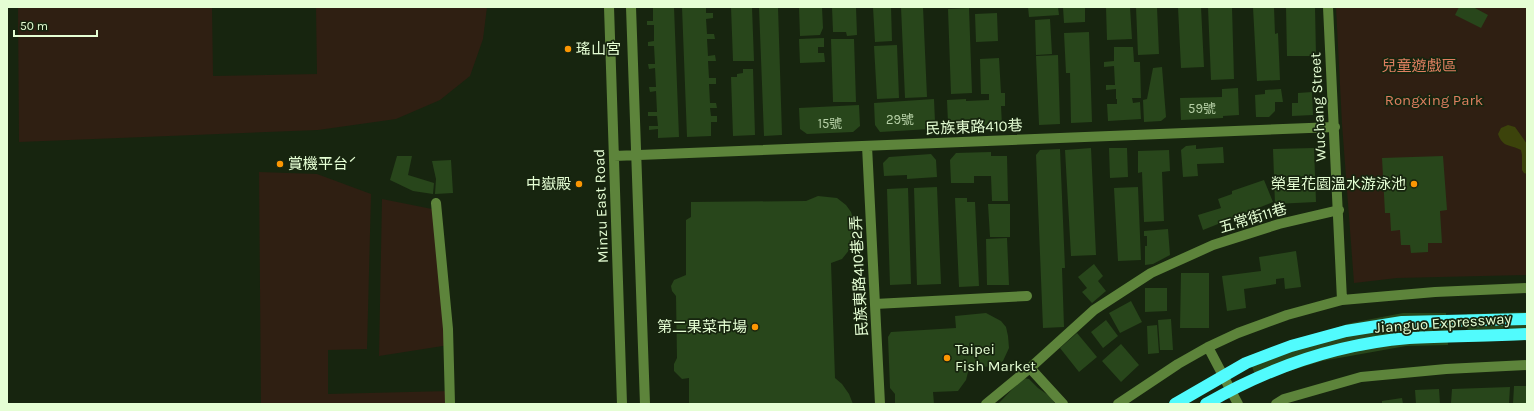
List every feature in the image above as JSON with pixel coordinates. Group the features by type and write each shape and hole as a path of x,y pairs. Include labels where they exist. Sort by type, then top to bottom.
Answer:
{"highway":[{"name":"Jianguo Expressway","path":"1175,404 1246,363 1292,346 1346,331 1402,322 1527,319"},
{"name":"Jianguo Expressway","path":"1206,404 1228,391 1270,371 1326,353 1367,344 1408,338 1527,334"}],"street":[{"name":"Minzu East Road","path":"609,7 622,404"},
{"path":"631,7 645,404"},
{"name":"Wuchang Street","path":"1328,7 1339,210 1342,300"},
{"name":"民族東路410巷","path":"614,156 1335,127"},
{"name":"民族東路410巷2弄","path":"867,146 880,404"},
{"path":"436,203 448,329 450,404"},
{"name":"五常街11巷","path":"986,404 1030,368 1094,310 1151,273 1213,245 1272,226 1339,210"},
{"path":"1118,404 1178,364 1208,347 1238,333 1287,316 1342,300 1435,292 1527,288"},
{"path":"875,304 1027,296"},
{"path":"1208,347 1238,404"},
{"path":"1276,404 1284,400 1361,377 1446,369 1527,365"},
{"path":"1030,368 1063,404"}],"green space":[{"path":"18,7 212,7 213,76 317,74 316,7 487,7 483,39 470,76 440,100 396,119 318,130 19,142"},
{"name":"Rongxing Park","path":"1336,7 1527,7 1527,275 1397,278 1354,283 1342,124"},
{"path":"259,172 317,174 371,194 367,349 328,350 328,394 450,391 450,404 261,404"},
{"path":"382,199 437,210 449,345 379,356"}],"shaded area":[{"path":"1508,125 1515,127 1527,144 1527,174 1522,170 1521,150 1502,142 1498,134 1501,128"}],"building":[{"path":"653,7 674,7 679,137 658,138 658,129 649,130 649,126 658,126 657,116 648,116 648,112 657,112 656,91 650,92 649,87 656,87 655,68 649,69 648,64 655,64 654,46 648,46 648,42 654,41 654,25 647,25 647,21 653,21"},
{"path":"682,7 706,7 706,13 713,13 713,18 706,19 707,34 714,34 715,39 707,39 708,56 715,55 716,61 708,61 709,78 716,78 716,84 709,84 710,103 716,103 717,108 710,108 711,116 717,116 717,122 711,122 711,136 687,137"},
{"path":"731,7 752,7 754,61 733,61"},
{"path":"759,7 778,7 782,135 764,136"},
{"path":"799,7 822,7 823,28 820,35 800,36"},
{"path":"832,7 856,7 857,35 847,36 846,32 833,32"},
{"path":"873,7 891,7 892,41 875,42"},
{"path":"901,7 923,7 927,97 905,98"},
{"path":"1028,7 1058,7 1059,15 1029,17"},
{"path":"1063,7 1085,7 1085,22 1064,23"},
{"path":"1106,7 1130,7 1132,39 1107,40"},
{"path":"1136,7 1157,7 1159,54 1138,55"},
{"path":"1178,7 1201,7 1204,67 1181,68"},
{"path":"1208,7 1232,7 1234,79 1211,80"},
{"path":"1253,7 1274,7 1275,34 1278,33 1280,80 1257,81"},
{"path":"1286,7 1315,7 1316,56 1287,56"},
{"path":"1459,7 1473,7 1488,15 1481,28 1455,15"},
{"path":"969,8 972,93 951,94 948,9"},
{"path":"997,13 998,41 976,42 975,14"},
{"path":"1050,19 1052,54 1036,55 1035,20"},
{"path":"1089,32 1092,122 1071,123 1070,73 1066,73 1064,33"},
{"path":"824,38 824,47 818,47 818,53 824,53 825,62 800,63 799,39"},
{"path":"831,39 854,39 856,102 833,102"},
{"path":"897,45 899,98 877,99 874,46"},
{"path":"1114,47 1133,47 1134,62 1140,62 1141,98 1132,98 1133,103 1140,102 1141,119 1108,121 1107,104 1117,104 1117,99 1116,89 1106,90 1106,85 1115,85 1114,66 1104,67 1104,62 1114,61"},
{"path":"1058,55 1060,124 1039,125 1036,56"},
{"path":"999,58 1001,93 1005,93 1005,106 1001,106 1002,125 952,128 948,123 947,100 989,100 989,94 981,94 980,59"},
{"path":"1162,67 1166,117 1161,121 1144,122 1143,100 1147,99 1153,68"},
{"path":"743,69 753,69 755,135 733,136 731,77 737,77 737,74 743,73"},
{"path":"1238,88 1239,115 1223,116 1223,118 1181,120 1180,98 1222,97 1222,89"},
{"path":"1281,89 1283,102 1275,102 1275,111 1269,117 1256,117 1255,95 1265,94 1265,90"},
{"path":"1312,92 1313,115 1292,116 1292,103 1298,103 1298,93"},
{"path":"934,99 935,122 930,129 880,132 875,125 874,103"},
{"path":"859,105 860,126 853,132 807,134 800,129 799,108"},
{"path":"1196,145 1196,149 1223,147 1224,163 1197,164 1198,176 1183,177 1181,150 1186,146"},
{"path":"1091,148 1096,255 1071,256 1065,150"},
{"path":"1109,148 1127,148 1128,177 1110,178"},
{"path":"1314,148 1316,202 1275,204 1273,149"},
{"path":"1060,149 1065,268 1062,268 1064,327 1043,328 1036,155 1040,150"},
{"path":"1169,150 1170,171 1162,172 1164,221 1144,222 1142,172 1138,173 1138,151"},
{"path":"991,152 991,156 1007,156 1008,201 992,201 991,176 974,176 974,183 951,183 950,160 956,153"},
{"path":"931,154 936,160 937,177 907,179 907,175 884,176 883,163 889,157"},
{"path":"397,156 412,156 408,175 434,183 433,194 413,191 390,180"},
{"name":"榮星花園溫水游泳池","path":"1443,156 1447,210 1440,211 1442,243 1428,243 1428,252 1411,253 1410,245 1401,245 1400,230 1391,231 1390,213 1385,213 1382,158"},
{"path":"451,160 453,193 435,194 436,179 432,161"},
{"path":"1264,180 1273,202 1203,230 1198,215 1221,208 1218,199 1232,194 1232,191"},
{"path":"937,187 941,284 917,285 914,188"},
{"path":"1138,187 1141,260 1118,261 1114,188"},
{"path":"908,188 911,284 890,285 887,189"},
{"name":"第二果菜市場","path":"818,196 837,198 846,205 851,212 854,222 853,237 850,249 842,259 831,263 835,378 842,384 849,394 853,404 689,404 689,378 682,379 674,371 674,364 677,358 676,296 672,291 671,286 674,280 686,275 686,220 691,217 691,202 806,201"},
{"path":"955,198 967,198 967,202 975,202 979,286 959,287"},
{"path":"988,204 1010,204 1010,237 990,237"},
{"path":"1168,229 1170,255 1153,264 1145,265 1145,246 1147,246 1147,236 1144,236 1144,231"},
{"path":"1007,238 1009,285 987,285 986,239"},
{"path":"1296,251 1301,287 1285,289 1284,278 1276,279 1276,284 1244,289 1246,308 1227,311 1222,276 1261,271 1259,257"},
{"path":"1094,264 1103,276 1098,281 1106,291 1092,303 1082,292 1087,288 1078,277"},
{"path":"1181,273 1209,273 1209,328 1180,328"},
{"path":"1145,288 1167,288 1167,311 1145,312"},
{"path":"1131,301 1142,322 1120,333 1109,313"},
{"path":"1527,312 1527,340 1468,342 1467,314"},
{"name":"Taipei Fish Market","path":"986,313 1001,321 1006,327 1009,348 1003,361 995,366 969,368 966,380 958,391 933,392 934,404 895,404 895,394 890,388 888,337 891,332 956,328 955,316"},
{"path":"1403,313 1446,313 1448,345 1406,346 1322,361 1273,376 1258,383 1248,356 1351,323"},
{"path":"1171,319 1173,350 1160,350 1158,320"},
{"path":"1106,320 1118,336 1103,348 1091,332"},
{"path":"1157,325 1159,353 1148,354 1147,326"},
{"path":"1077,333 1097,357 1079,372 1060,348"},
{"path":"1121,344 1139,365 1121,382 1102,361"},
{"path":"1023,378 1029,379 1038,388 1051,397 1055,404 998,404"},
{"path":"1514,386 1527,386 1527,404 1513,404"},
{"path":"1510,387 1509,404 1451,403 1452,389"},
{"path":"1439,389 1440,404 1416,404 1415,390"},
{"path":"1402,398 1403,404 1382,404 1382,401"}],"place":[{"name":"瑤山宮","path":"568,49"},
{"name":"賞機平台ˊ","path":"280,164"},
{"name":"中嶽殿","path":"579,184"},
{"name":"榮星花園溫水游泳池","path":"1414,184"},
{"name":"第二果菜市場","path":"755,327"},
{"name":"Taipei Fish Market","path":"947,358"}],"park label":[{"name":"兒童遊戲區","path":"1419,66"}]}
